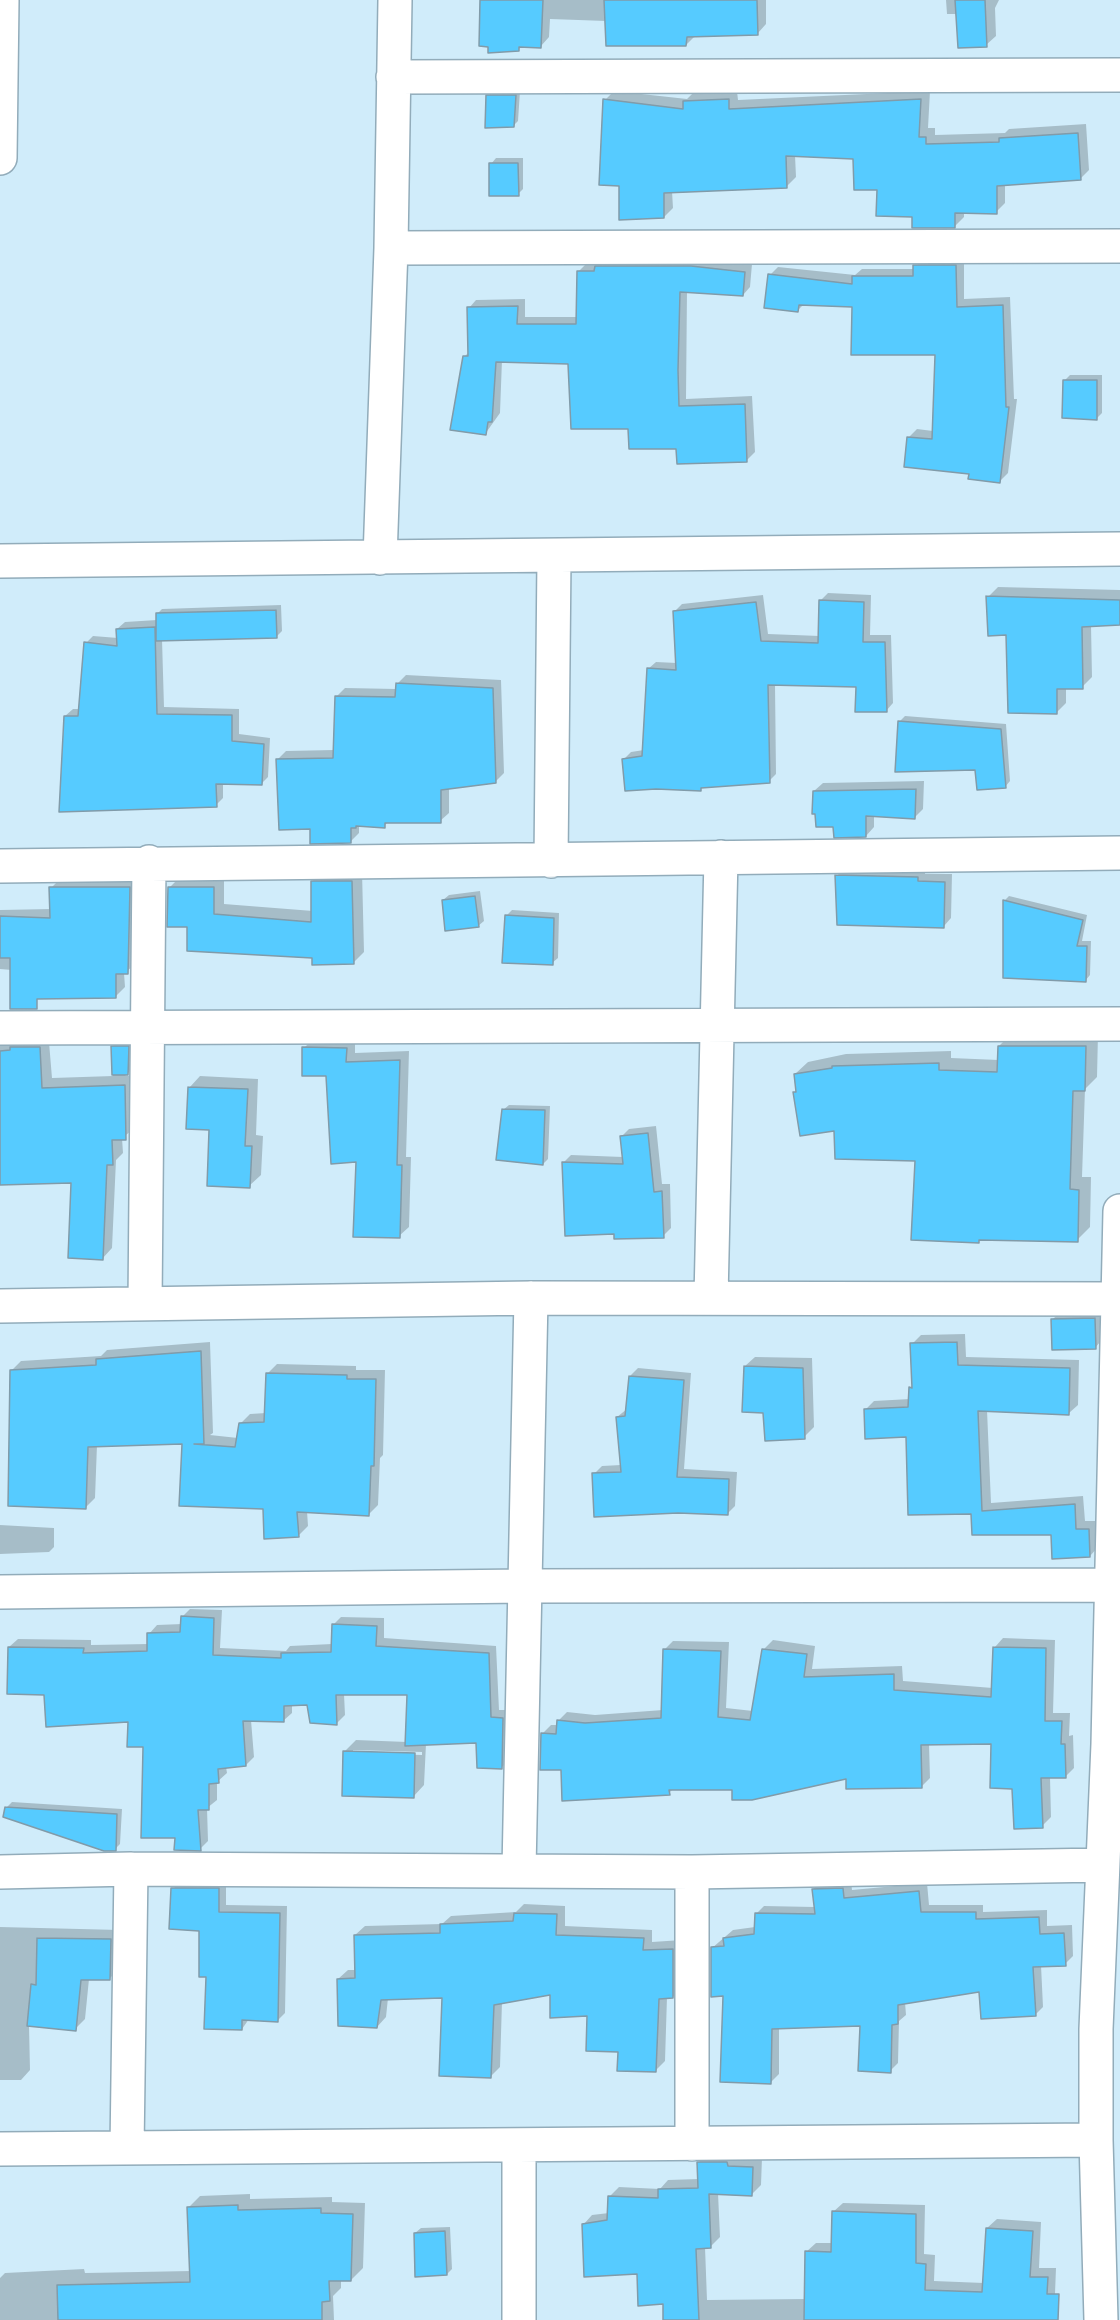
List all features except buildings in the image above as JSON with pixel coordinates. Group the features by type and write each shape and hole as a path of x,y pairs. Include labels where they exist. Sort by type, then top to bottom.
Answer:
{"street":[{"path":"0,158 2,0"},
{"path":"380,558 391,248 395,0"},
{"path":"393,77 1120,75"},
{"path":"391,248 1120,246"},
{"path":"0,561 554,557 1120,549"},
{"path":"552,861 554,557"},
{"path":"0,866 149,862 552,861 1120,853"},
{"path":"711,1298 721,857"},
{"path":"145,1304 149,862"},
{"path":"0,1028 1120,1024"},
{"path":"1107,2308 1096,2140 1108,2029 1102,1865 1114,1744 1111,1585 1118,1460 1120,1211"},
{"path":"519,1869 531,1298"},
{"path":"0,1306 531,1298 1118,1299"},
{"path":"0,1592 525,1586 1111,1585"},
{"path":"0,1872 131,1869 519,1869 692,1872 1102,1865"},
{"path":"127,2148 131,1869"},
{"path":"692,1872 692,2144"},
{"path":"0,2149 1096,2140"},
{"path":"519,2145 519,2320"}]}
